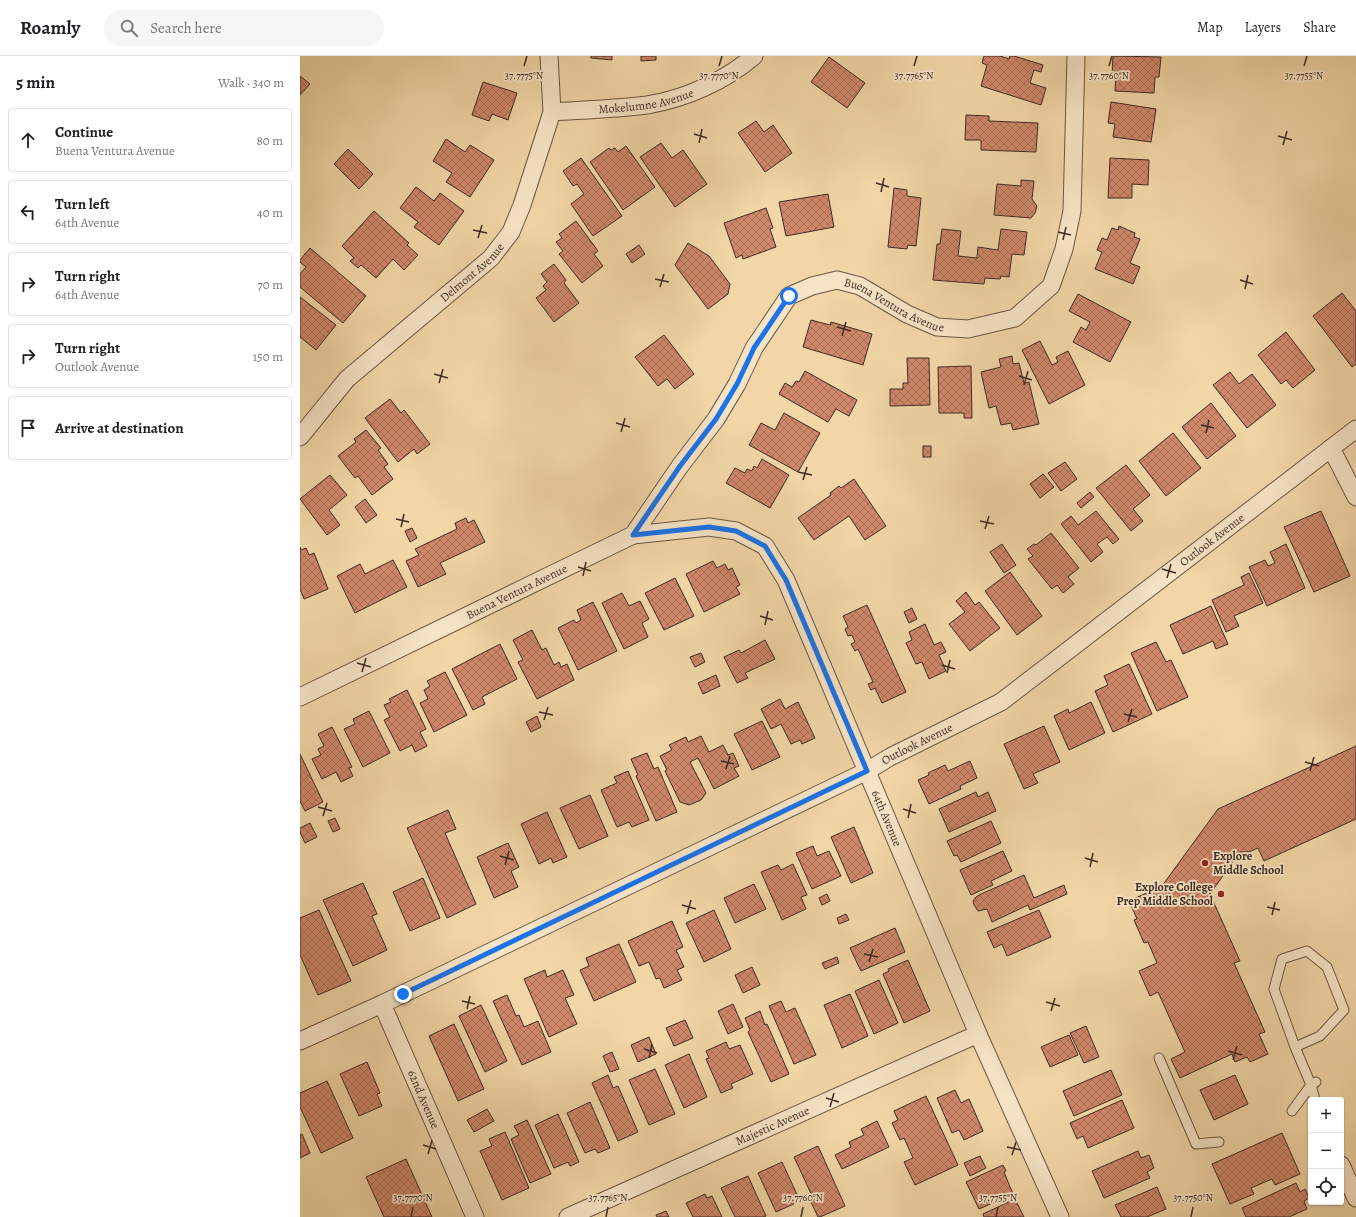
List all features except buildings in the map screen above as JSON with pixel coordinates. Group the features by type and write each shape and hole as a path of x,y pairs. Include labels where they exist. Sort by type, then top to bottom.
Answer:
{"street":[{"name":"Delmont Avenue","path":"300,437 347,379 490,258 511,232 522,205 552,112 548,56"},
{"name":"Mokelumne Avenue","path":"552,112 647,105 691,94 739,69 754,56"},
{"name":"Buena Ventura Avenue","path":"300,698 633,535 680,466 716,419 737,384 754,348 789,296 812,286 837,280 860,286 907,314 937,327 968,329 1015,318 1051,286 1064,250 1072,211 1076,56"},
{"name":"Outlook Avenue","path":"300,1041 382,1004 867,771 890,757 1001,702 1356,429"},
{"path":"1330,448 1354,486"},
{"name":"64th Avenue","path":"633,535 709,527 736,531 765,546 786,580 978,1034 1060,1217"},
{"name":"62nd Avenue","path":"382,1004 475,1217"},
{"name":"Majestic Avenue","path":"568,1217 978,1034"},
{"path":"1343,1169 1356,1198"}],"lane":[{"path":"1295,1047 1320,1036 1344,1010 1327,967 1307,951 1282,959 1274,990 1295,1047 1314,1083 1315,1097"},
{"path":"1159,1058 1196,1144 1219,1142"},
{"path":"1292,1111 1314,1083"}],"place":[{"name":"Explore Middle School","path":"1205,863"},
{"name":"Explore College Prep Middle School","path":"1221,894"}],"route":[{"path":"403,994 867,771 786,580 765,546 736,531 709,527 633,535 680,466 716,419 737,384 754,348 789,296"}]}
